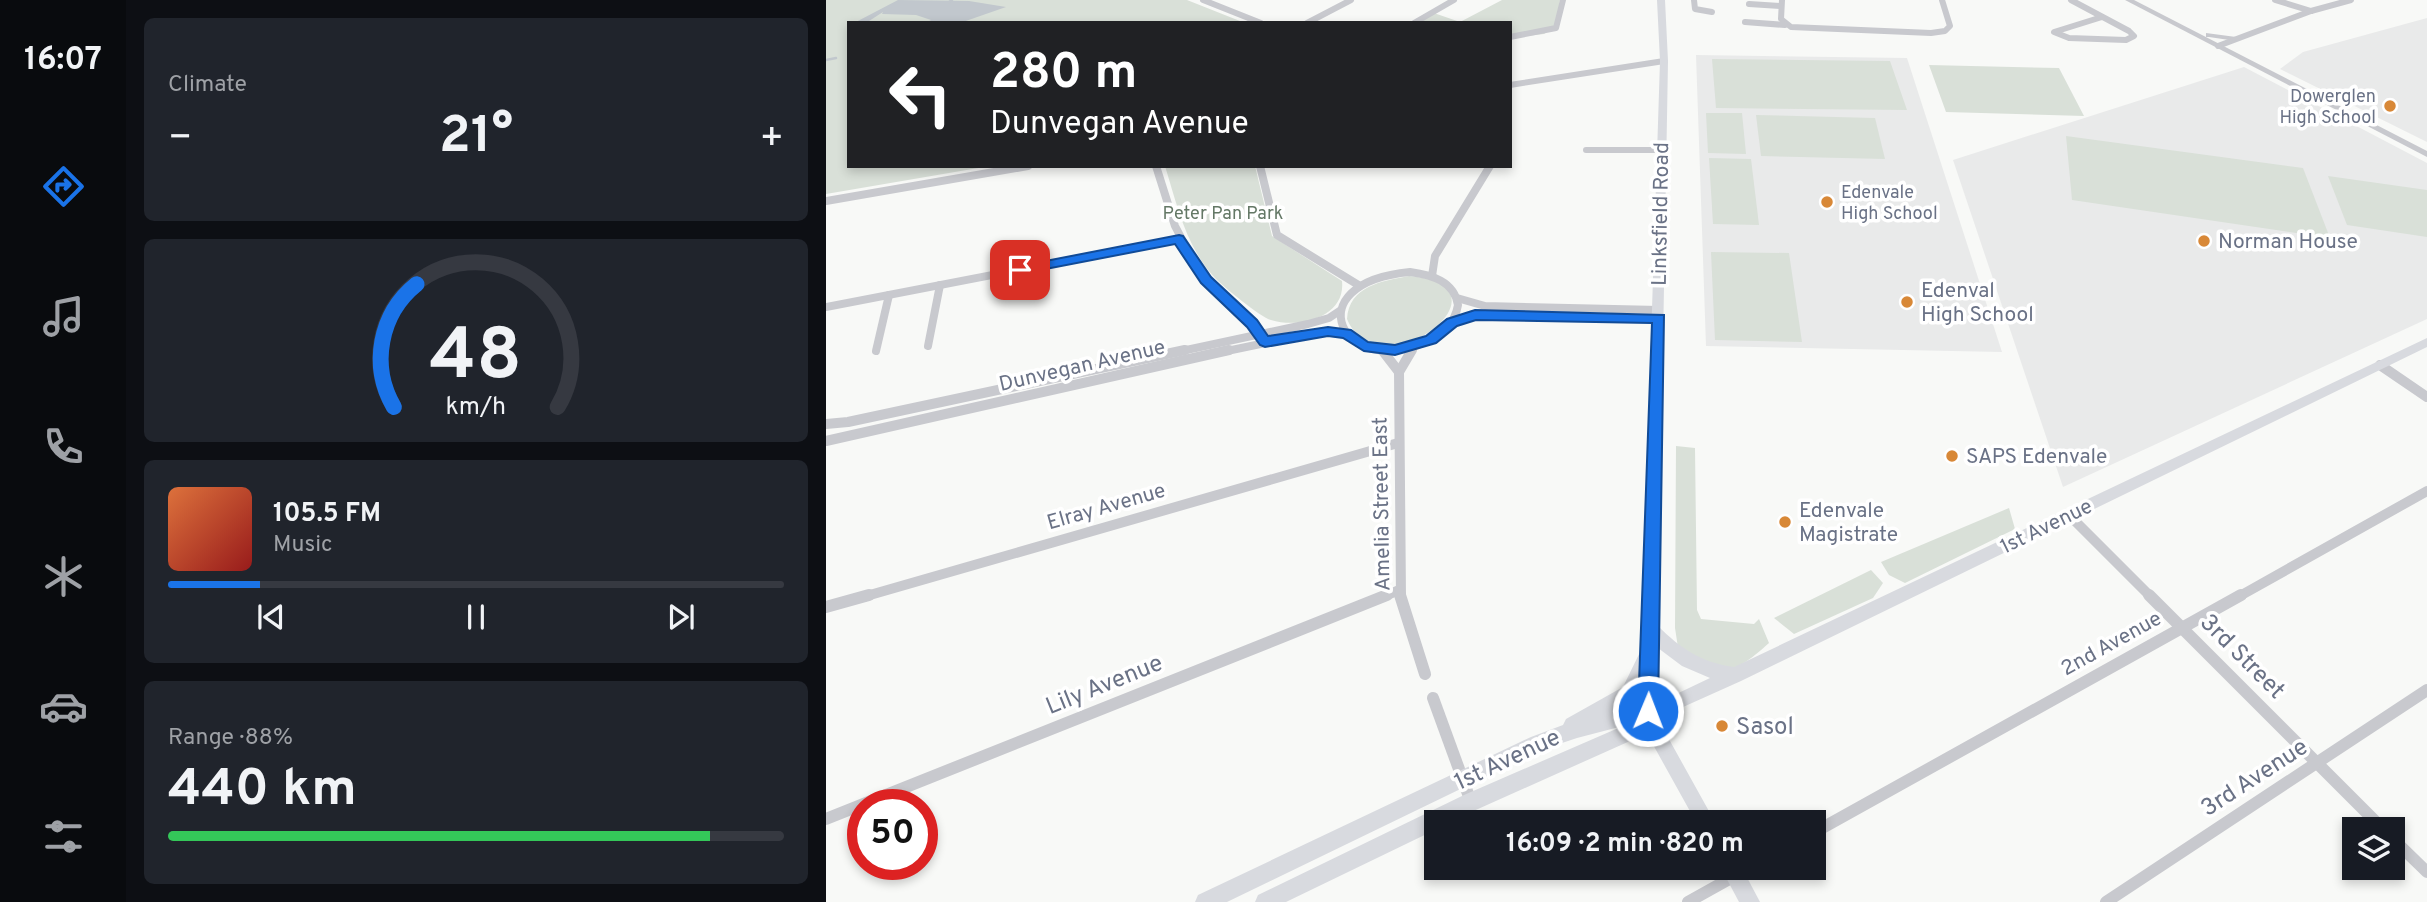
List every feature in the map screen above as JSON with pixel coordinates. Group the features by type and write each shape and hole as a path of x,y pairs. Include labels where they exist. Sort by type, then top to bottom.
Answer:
{"main road":[{"name":"Linksfield Road","path":"1654,714 1649,636 1664,61 1661,0"},
{"name":"1st Avenue","path":"1265,902 2427,342"},
{"path":"1556,735 1629,694 1635,685 1649,636 1694,666 1719,674 1736,675"},
{"path":"1654,714 1700,810"},
{"name":"1st Avenue","path":"1205,902 1556,735 1654,714"},
{"path":"1742,880 1750,902"}],"street":[{"path":"1203,0 1256,21"},
{"path":"1311,21 1351,0"},
{"path":"1417,21 1454,0"},
{"path":"1512,37 1558,27 1563,0"},
{"path":"1694,0 1695,9 1712,12"},
{"path":"1745,22 1800,29 1939,32 1950,26 1942,0"},
{"path":"2071,0 2102,17 2134,36 2126,40 2073,39 2054,32 2102,17"},
{"path":"2129,0 2228,42 2427,154"},
{"path":"2140,0 2228,42 2427,146"},
{"path":"2275,0 2311,11"},
{"path":"2228,42 2311,11 2351,0"},
{"path":"1749,4 1782,3 1781,19 1785,25"},
{"path":"1512,86 1664,61"},
{"path":"1586,150 1660,150"},
{"path":"826,201 1016,168"},
{"path":"1157,168 1179,239 1206,280 1262,338"},
{"path":"1260,168 1277,235 1360,286"},
{"path":"1432,276 1435,256 1489,168"},
{"path":"826,307 1179,239"},
{"path":"1408,272 1435,256"},
{"path":"1408,272 1432,276 1448,285 1457,298 1457,313 1452,322 1431,340 1414,347 1382,350 1364,346 1346,334 1340,321 1341,310 1347,298 1360,286 1389,274 1408,272"},
{"path":"928,346 940,285"},
{"path":"876,351 889,295"},
{"path":"1457,298 1480,306 1555,313"},
{"name":"Dunvegan Avenue","path":"826,424 848,422 1029,383 1110,371 1262,338 1324,320 1341,310"},
{"path":"1452,322 1475,315 1659,314"},
{"name":"Dunvegan Avenue","path":"1262,338 1316,332 1346,334"},
{"path":"1382,350 1399,372 1414,347"},
{"path":"2380,365 2427,397"},
{"name":"Dunvegan Avenue","path":"826,441 1028,395 1110,371"},
{"name":"Amelia Street East","path":"1399,372 1399,590 1425,674"},
{"path":"1028,395 1029,383"},
{"path":"932,416 935,404"},
{"path":"842,436 848,422"},
{"name":"Elray Avenue","path":"826,607 1398,443"},
{"name":"2nd Avenue","path":"1826,826 2427,491"},
{"name":"3rd Street","path":"2069,515 2371,817"},
{"name":"Lily Avenue","path":"826,819 1399,590"},
{"name":"3rd Avenue","path":"2106,902 2427,690"},
{"path":"1433,698 1471,802"},
{"path":"2405,851 2427,872"},
{"path":"1688,902 1724,880"}],"shaded area":[{"path":"898,0 969,1 1006,7 966,21 929,21 916,15 882,14 883,12 869,21 858,21"},
{"name":"Dowerglen High School","path":"2427,18 2427,142 2280,69 2303,52"},
{"name":"Edenvale High School","path":"1696,55 1907,58 2002,352 1706,346"},
{"name":"Norman House","path":"2244,67 2427,163 2427,319 2063,487 1953,160"}],"green space":[{"path":"826,0 1187,0 1240,21 847,21 847,168 978,168 826,194"},
{"path":"1502,0 1560,0 1556,27 1544,34 1512,38 1512,21 1462,21"},
{"path":"1431,12 1457,21 1415,21"},
{"path":"1712,59 1890,61 1907,110 1716,108"},
{"path":"1929,65 2059,68 2084,116 1946,112"},
{"path":"1706,113 1742,113 1746,154 1708,153"},
{"path":"1756,115 1875,118 1885,159 1761,156"},
{"path":"2066,136 2303,168 2330,238 2072,200"},
{"path":"1709,158 1751,159 1759,225 1713,224"},
{"name":"Peter Pan Park","path":"1166,168 1255,168 1272,236 1342,281 1337,304 1319,317 1295,323 1271,320 1259,313 1215,278 1205,266 1178,210"},
{"path":"2328,176 2427,190 2427,237 2347,225"},
{"path":"1711,252 1789,253 1802,342 1715,340"},
{"path":"1409,276 1440,284 1451,298 1447,314 1432,330 1410,341 1386,346 1363,339 1347,319 1354,299 1360,292 1378,283"},
{"path":"1676,446 1695,448 1697,610 1701,619 1754,624 1759,619 1769,643 1736,667 1718,668 1679,654 1675,628"},
{"path":"2009,508 2015,529 1905,583 1889,575 1881,562"},
{"path":"1871,570 1883,583 1873,598 1794,634 1774,618"}],"waterway":[{"path":"826,60 836,58"}],"place":[{"name":"Dowerglen High School","path":"2390,106"},
{"name":"Edenvale High School","path":"1827,202"},
{"name":"Norman House","path":"2204,241"},
{"name":"Edenval High School","path":"1907,302"},
{"name":"SAPS Edenvale","path":"1952,456"},
{"name":"Edenvale Magistrate","path":"1785,522"},
{"name":"Sasol","path":"1722,726"}],"route":[{"path":"1020,270 1179,239 1206,280 1252,323 1265,342 1328,331 1346,334 1364,346 1395,350 1414,347 1431,340 1452,322 1475,315 1659,319 1648,711"}]}
